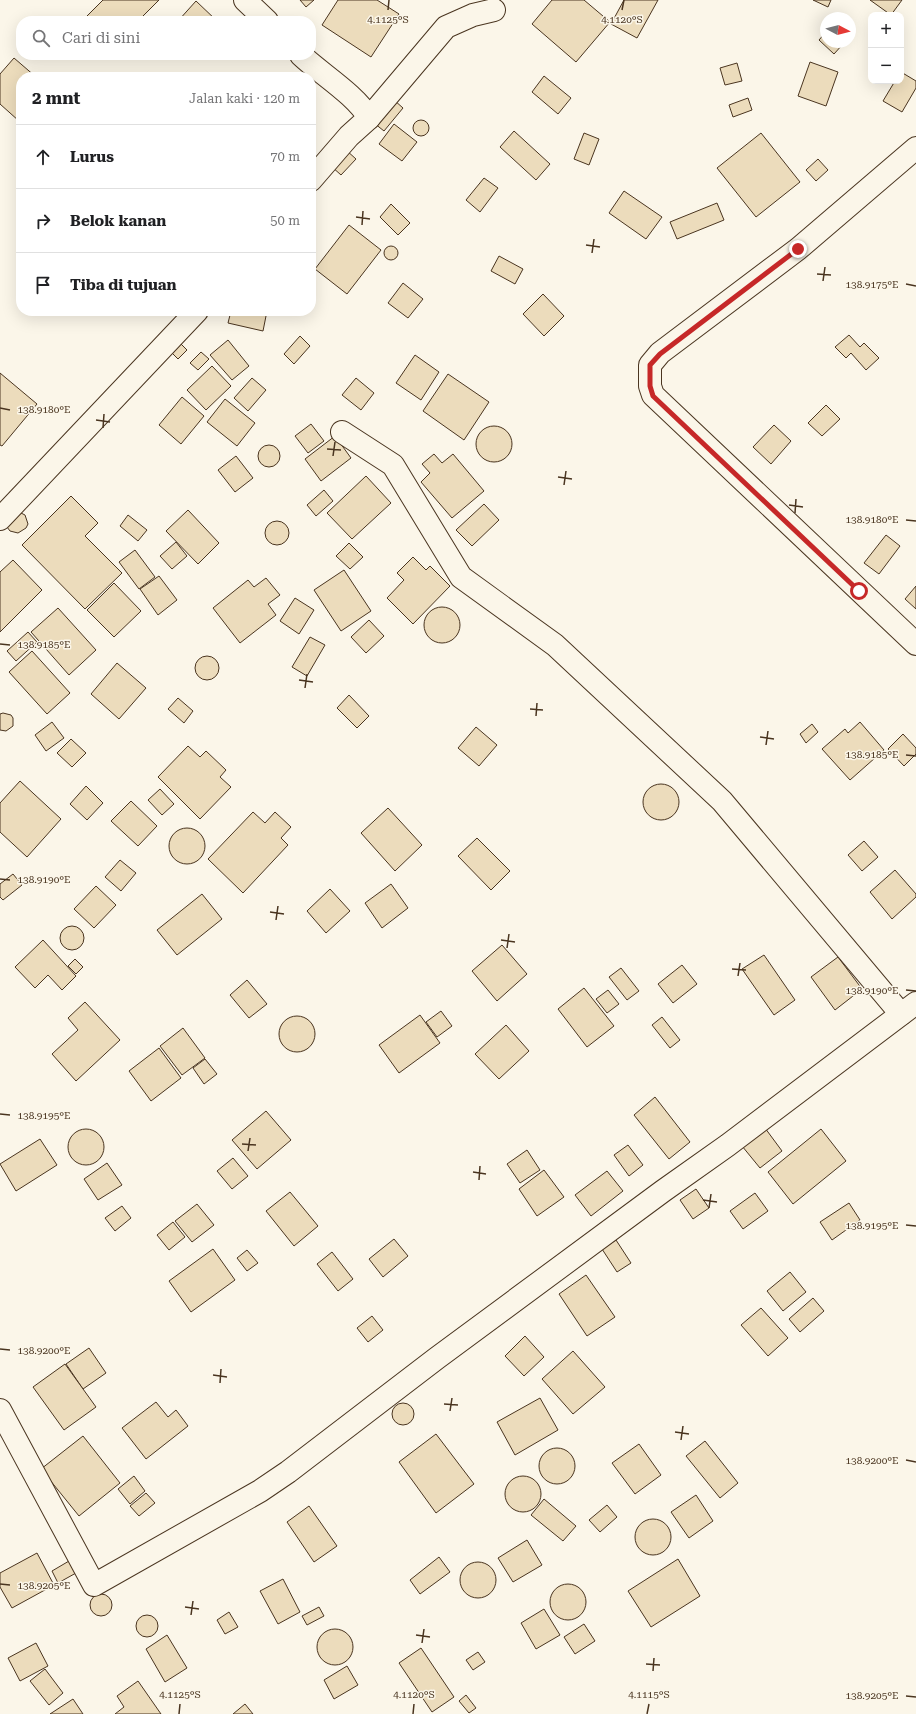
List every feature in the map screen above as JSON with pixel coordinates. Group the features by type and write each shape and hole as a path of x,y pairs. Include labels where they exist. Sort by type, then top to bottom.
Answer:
{"street":[{"path":"245,0 262,16"},
{"path":"316,174 349,136 369,118 446,27 473,14 494,10"},
{"path":"307,60 365,110 369,118"},
{"path":"916,148 798,249 660,354 650,365 650,386 653,396 916,644"},
{"path":"0,519 192,316"},
{"path":"0,1410 94,1585 260,1491 288,1472 437,1358 722,1149 909,1008 722,801 555,645 461,577 393,465 342,432"}],"building":[{"path":"103,0 159,0 143,16 87,16"},
{"path":"300,0 314,0 306,7"},
{"path":"338,0 377,0 399,14 371,57 322,25"},
{"path":"552,0 584,0 610,22 576,62 532,24"},
{"path":"624,0 658,0 637,38 611,24"},
{"path":"813,0 831,0 828,7"},
{"path":"870,0 902,0 893,12 887,12"},
{"path":"196,1 212,16 182,16"},
{"path":"828,48 839,48 834,54"},
{"path":"14,58 30,72 16,72 16,118 0,104 0,74"},
{"path":"810,62 838,72 826,106 798,96"},
{"path":"737,63 742,81 725,85 720,68"},
{"path":"904,74 916,81 916,88 902,112 883,101 893,84 904,84"},
{"path":"544,76 571,98 558,114 532,92"},
{"path":"748,98 752,110 733,117 729,105"},
{"path":"394,100 403,108 384,131 374,123"},
{"path":"421,120 427,122 429,128 427,134 421,136 415,134 413,128 415,122"},
{"path":"394,124 417,142 402,161 379,144"},
{"path":"514,131 550,164 536,180 500,147"},
{"path":"584,133 599,139 589,165 574,159"},
{"path":"761,133 800,182 756,217 717,168"},
{"path":"346,150 356,159 341,175 331,166"},
{"path":"818,159 828,170 816,181 806,170"},
{"path":"484,178 498,188 480,212 466,200"},
{"path":"624,191 662,217 646,239 609,213"},
{"path":"717,203 724,220 677,239 670,222"},
{"path":"391,204 410,223 398,235 380,217"},
{"path":"349,225 381,250 347,294 316,270 316,268"},
{"path":"391,246 396,248 398,253 396,258 391,260 386,258 384,253 386,248"},
{"path":"499,256 523,269 515,284 491,271"},
{"path":"403,283 423,299 408,318 388,303"},
{"path":"543,294 564,316 544,336 523,314"},
{"path":"230,316 266,316 263,331 228,323"},
{"path":"849,335 860,347 864,343 879,358 866,370 851,353 846,358 835,347"},
{"path":"300,336 310,346 294,364 284,354"},
{"path":"228,340 249,366 232,380 210,355"},
{"path":"178,341 187,350 178,359 169,350"},
{"path":"201,352 209,359 198,370 190,363"},
{"path":"415,355 439,372 421,400 396,383"},
{"path":"212,366 231,386 206,410 187,390"},
{"path":"0,373 37,404 2,446 0,445"},
{"path":"448,374 489,402 464,440 423,411"},
{"path":"252,378 266,390 248,411 234,398"},
{"path":"356,378 374,393 361,410 342,395"},
{"path":"182,397 204,416 181,444 159,425"},
{"path":"225,399 255,423 237,446 207,422"},
{"path":"826,405 840,419 822,436 808,423"},
{"path":"311,424 324,441 308,453 295,436"},
{"path":"774,425 791,441 771,464 753,447"},
{"path":"498,426 507,431 511,437 511,451 507,457 498,462 490,462 481,457 477,451 476,440 481,431 487,427"},
{"path":"335,436 351,458 321,481 305,459"},
{"path":"269,445 277,448 280,456 277,464 269,467 261,464 258,456 261,448"},
{"path":"434,454 442,463 453,454 484,491 452,518 421,482 430,473 422,464"},
{"path":"236,456 253,478 235,492 218,470"},
{"path":"366,476 391,503 352,539 327,513"},
{"path":"324,490 333,501 316,516 307,505"},
{"path":"71,496 98,523 85,536 122,573 85,609 22,545"},
{"path":"484,504 499,520 472,546 456,530"},
{"path":"188,510 219,543 198,564 166,531"},
{"path":"17,511 25,515 28,524 26,528 18,533 10,531 7,527"},
{"path":"128,515 147,530 138,541 120,526"},
{"path":"277,521 282,522 288,528 288,538 282,544 277,545 272,544 266,538 265,533 266,528 272,522"},
{"path":"886,535 900,546 879,574 864,563"},
{"path":"176,542 187,556 172,569 160,556"},
{"path":"349,543 363,557 350,569 336,556"},
{"path":"135,550 155,577 139,589 119,562"},
{"path":"413,557 426,570 430,566 450,586 413,624 387,598 404,580 397,573"},
{"path":"13,560 42,590 0,632 0,572"},
{"path":"344,570 371,611 341,631 314,590"},
{"path":"159,576 177,600 158,615 140,589"},
{"path":"266,578 280,595 268,604 276,615 240,643 213,608 248,580 254,587"},
{"path":"114,583 141,611 114,637 87,610"},
{"path":"916,586 916,609 905,599"},
{"path":"295,598 314,610 299,634 280,621"},
{"path":"446,607 455,612 459,618 459,632 455,638 446,643 438,643 429,638 425,632 424,621 429,612 435,608"},
{"path":"58,608 96,650 69,675 31,632"},
{"path":"369,620 384,636 366,653 351,637"},
{"path":"28,632 37,642 16,661 7,651"},
{"path":"310,637 325,645 307,676 292,667"},
{"path":"32,651 70,693 47,714 9,672"},
{"path":"207,656 216,659 219,668 216,677 207,680 198,677 195,668 198,659"},
{"path":"117,663 146,688 119,719 91,694"},
{"path":"349,695 369,716 357,728 337,708"},
{"path":"178,698 193,711 184,723 168,709"},
{"path":"3,713 11,715 13,718 13,726 6,731 0,730 0,714"},
{"path":"52,722 64,738 46,751 35,735"},
{"path":"860,722 884,750 850,780 822,749 845,729 848,733"},
{"path":"812,724 818,732 806,743 800,734"},
{"path":"476,727 497,745 479,766 458,748"},
{"path":"903,734 916,748 916,754 904,766 888,749"},
{"path":"71,739 86,753 72,767 57,753"},
{"path":"188,746 200,757 206,751 226,770 220,777 231,787 200,819 158,777"},
{"path":"20,781 61,819 27,857 0,832 0,803"},
{"path":"665,784 674,789 678,795 678,809 674,815 665,820 657,820 648,815 644,809 643,798 648,789 654,785"},
{"path":"86,786 103,803 87,820 70,804"},
{"path":"160,789 174,804 162,815 148,800"},
{"path":"131,801 157,826 138,846 111,821"},
{"path":"388,808 422,845 395,871 361,833"},
{"path":"253,812 265,823 275,812 291,827 281,838 288,845 243,893 208,859"},
{"path":"191,828 200,833 204,839 204,853 200,859 191,864 183,864 174,859 170,853 169,842 174,833 180,829"},
{"path":"477,838 510,871 491,890 458,856"},
{"path":"864,841 878,857 862,871 848,855"},
{"path":"120,860 136,873 121,891 105,877"},
{"path":"895,870 916,894 916,897 892,919 870,892"},
{"path":"13,874 22,885 3,900 0,897 0,884"},
{"path":"391,884 408,908 382,928 365,903"},
{"path":"96,886 116,905 94,928 74,909"},
{"path":"330,889 350,911 326,933 307,911"},
{"path":"202,894 222,919 177,955 157,930"},
{"path":"72,926 81,929 84,938 81,947 72,950 63,947 60,938 63,929"},
{"path":"43,940 76,976 62,990 48,975 35,988 15,967"},
{"path":"502,945 527,974 497,1001 472,971"},
{"path":"764,955 795,1000 774,1015 742,969"},
{"path":"838,957 862,989 835,1010 811,977"},
{"path":"75,959 83,967 76,974 68,966"},
{"path":"682,965 697,984 673,1003 658,984"},
{"path":"621,968 639,991 627,1000 609,977"},
{"path":"247,980 267,1004 249,1018 230,995"},
{"path":"584,988 614,1026 587,1047 558,1009"},
{"path":"608,990 619,1004 607,1013 596,999"},
{"path":"85,1002 120,1040 76,1081 52,1054 78,1030 68,1018"},
{"path":"441,1011 452,1026 437,1037 426,1022"},
{"path":"420,1015 440,1043 399,1073 379,1045"},
{"path":"301,1016 310,1021 314,1027 314,1041 310,1047 301,1052 293,1052 284,1047 280,1041 279,1030 284,1021 290,1017"},
{"path":"662,1017 680,1040 670,1048 652,1025"},
{"path":"506,1025 529,1051 499,1079 475,1054"},
{"path":"183,1028 205,1058 182,1075 160,1046"},
{"path":"159,1048 181,1078 151,1101 129,1071"},
{"path":"205,1059 217,1074 204,1084 193,1068"},
{"path":"655,1097 690,1142 669,1159 634,1115"},
{"path":"266,1111 291,1140 257,1169 232,1140"},
{"path":"765,1128 782,1151 760,1168 742,1146"},
{"path":"90,1129 99,1134 103,1140 103,1154 99,1160 90,1165 82,1165 73,1160 69,1154 68,1143 73,1134 79,1130"},
{"path":"821,1129 846,1161 793,1204 768,1172"},
{"path":"40,1139 57,1165 16,1191 0,1164"},
{"path":"628,1145 643,1165 629,1176 614,1155"},
{"path":"527,1150 540,1170 520,1183 507,1164"},
{"path":"233,1158 248,1176 232,1189 217,1171"},
{"path":"107,1163 122,1185 98,1200 84,1179"},
{"path":"544,1170 564,1197 537,1216 519,1189"},
{"path":"607,1171 623,1191 591,1216 575,1195"},
{"path":"696,1189 709,1208 693,1219 680,1200"},
{"path":"290,1192 318,1226 294,1246 266,1211"},
{"path":"755,1193 768,1211 743,1229 730,1211"},
{"path":"849,1203 860,1220 832,1240 820,1222"},
{"path":"197,1204 214,1225 192,1242 175,1221"},
{"path":"122,1206 131,1218 115,1231 105,1218"},
{"path":"173,1222 185,1237 169,1250 157,1235"},
{"path":"394,1239 408,1256 383,1277 369,1259"},
{"path":"616,1240 631,1263 617,1272 602,1249"},
{"path":"213,1249 235,1280 191,1312 169,1281"},
{"path":"247,1250 258,1263 247,1271 237,1258"},
{"path":"332,1252 353,1279 338,1291 317,1264"},
{"path":"790,1272 806,1292 783,1311 767,1291"},
{"path":"586,1275 615,1317 587,1336 559,1294"},
{"path":"813,1298 824,1311 800,1332 789,1319"},
{"path":"761,1308 788,1338 768,1356 741,1325"},
{"path":"372,1316 383,1330 368,1342 357,1328"},
{"path":"525,1336 544,1357 524,1376 505,1356"},
{"path":"89,1348 106,1373 83,1389 66,1364"},
{"path":"573,1351 605,1387 573,1414 542,1379"},
{"path":"65,1364 96,1407 64,1430 33,1387"},
{"path":"540,1398 558,1430 515,1455 497,1422"},
{"path":"156,1402 168,1417 176,1410 188,1426 146,1459 122,1428"},
{"path":"403,1403 411,1406 414,1414 411,1422 403,1425 395,1422 392,1414 395,1406"},
{"path":"436,1434 474,1484 436,1513 399,1462"},
{"path":"83,1436 120,1483 79,1516 41,1469"},
{"path":"705,1441 738,1483 720,1498 686,1456"},
{"path":"639,1444 661,1475 635,1494 612,1463"},
{"path":"561,1448 570,1453 574,1459 574,1473 570,1479 561,1484 553,1484 544,1479 540,1473 539,1462 544,1453 550,1449"},
{"path":"134,1476 145,1491 130,1504 118,1489"},
{"path":"527,1476 536,1481 540,1487 540,1501 536,1507 527,1512 519,1512 510,1507 506,1501 505,1490 510,1481 516,1477"},
{"path":"146,1493 155,1503 139,1516 130,1506"},
{"path":"696,1495 713,1521 689,1538 671,1512"},
{"path":"544,1499 576,1526 563,1541 531,1515"},
{"path":"607,1505 617,1517 600,1532 589,1520"},
{"path":"309,1506 337,1546 314,1562 287,1522"},
{"path":"657,1519 666,1524 670,1530 670,1544 666,1550 657,1555 649,1555 640,1550 636,1544 635,1533 640,1524 646,1520"},
{"path":"527,1540 542,1565 513,1582 498,1558"},
{"path":"37,1553 54,1585 12,1608 0,1587 0,1573"},
{"path":"439,1557 450,1572 420,1594 410,1580"},
{"path":"678,1559 700,1596 651,1627 628,1591"},
{"path":"69,1561 76,1573 58,1583 52,1571"},
{"path":"482,1562 491,1567 495,1573 495,1587 491,1593 482,1598 474,1598 465,1593 461,1587 460,1576 465,1567 471,1563"},
{"path":"283,1579 300,1612 278,1624 260,1591"},
{"path":"572,1584 581,1589 585,1595 585,1609 581,1615 572,1620 564,1620 555,1615 551,1609 550,1598 555,1589 561,1585"},
{"path":"101,1594 109,1597 112,1605 109,1613 101,1616 93,1613 90,1605 93,1597"},
{"path":"319,1607 324,1616 307,1625 302,1616"},
{"path":"544,1609 560,1635 536,1649 521,1623"},
{"path":"229,1612 238,1627 225,1634 217,1620"},
{"path":"147,1615 155,1618 158,1626 155,1634 147,1637 139,1634 136,1626 139,1618"},
{"path":"584,1624 595,1641 575,1654 564,1637"},
{"path":"339,1629 348,1634 352,1640 352,1654 348,1660 339,1665 331,1665 322,1660 318,1654 317,1643 322,1634 328,1630"},
{"path":"167,1635 187,1668 165,1682 146,1649"},
{"path":"36,1643 48,1666 20,1681 8,1658"},
{"path":"421,1648 454,1697 432,1712 399,1663"},
{"path":"478,1652 485,1662 473,1670 466,1660"},
{"path":"347,1666 358,1685 334,1699 324,1680"},
{"path":"45,1669 63,1693 49,1705 30,1681"},
{"path":"138,1681 161,1714 115,1714 124,1707 117,1696"},
{"path":"466,1695 476,1708 469,1713 459,1701"},
{"path":"73,1699 83,1714 50,1714"},
{"path":"245,1704 253,1714 233,1714"}],"route":[{"path":"798,249 660,354 650,365 650,386 653,396 859,591"}]}
